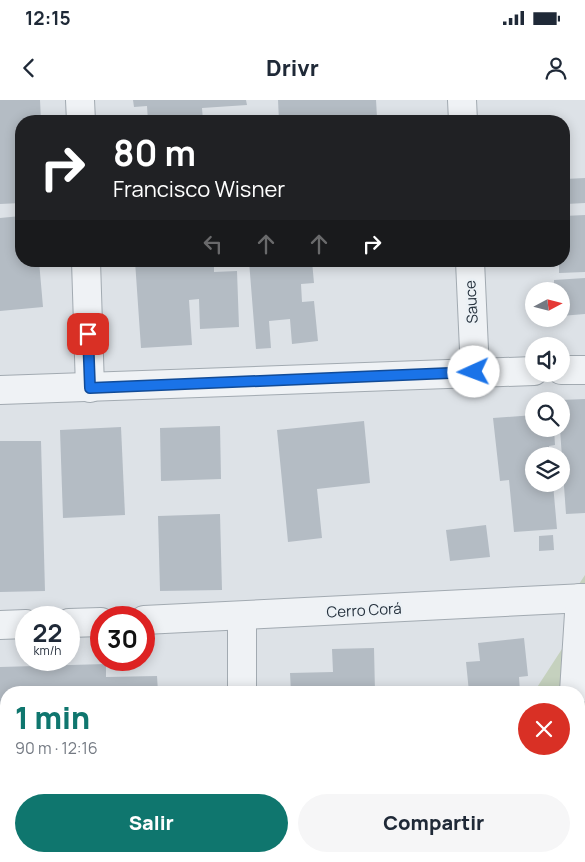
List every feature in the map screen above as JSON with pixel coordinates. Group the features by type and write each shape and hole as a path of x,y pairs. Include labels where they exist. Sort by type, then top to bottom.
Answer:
{"street":[{"path":"80,100 81,115"},
{"path":"462,100 463,115"},
{"path":"86,267 90,388"},
{"name":"Sauce","path":"470,267 474,372"},
{"path":"570,370 585,370"},
{"path":"0,390 525,371"},
{"path":"575,686 582,598"},
{"name":"Cerro Corá","path":"155,620 582,598"},
{"path":"242,616 242,686"},
{"path":"0,625 15,624"}],"green space":[{"path":"585,575 585,686 538,686 573,632 573,593"}],"building":[{"path":"0,100 40,100 41,115 15,115 15,203 0,204"},
{"path":"133,100 246,100 247,105 202,108 203,115 148,115 147,106 134,107"},
{"path":"278,100 376,100 377,115 279,115"},
{"path":"585,178 585,203 570,204 570,179"},
{"path":"585,215 585,272 559,273 559,267 570,267 570,216"},
{"path":"15,217 15,267 40,267 43,307 0,311 0,218"},
{"path":"135,267 214,267 214,272 237,271 239,327 200,329 199,299 189,300 192,345 141,348"},
{"path":"249,267 313,267 314,283 301,284 302,302 314,301 318,341 292,344 290,319 269,321 271,348 256,349"},
{"path":"585,278 585,314 570,315 570,282 554,282 554,280"},
{"path":"585,399 585,513 566,514 564,492 570,492 570,447 561,447 561,437 570,437 570,400"},
{"path":"525,416 525,437 554,437 555,445 549,447 525,447 525,492 554,492 557,529 514,532 509,480 500,481 493,418"},
{"path":"364,421 370,483 317,489 322,538 288,542 277,430"},
{"path":"220,426 221,479 161,481 160,428"},
{"path":"121,427 125,515 63,518 60,430"},
{"path":"0,441 41,441 45,591 0,592"},
{"path":"220,514 222,590 160,591 158,516"},
{"path":"486,525 490,557 450,561 446,530"},
{"path":"553,535 554,550 539,551 539,536"},
{"path":"524,638 528,676 519,677 520,686 468,686 466,662 480,661 478,643"},
{"path":"374,648 375,686 291,686 290,673 333,672 332,649"},
{"path":"90,664 90,671 106,671 106,677 157,676 158,686 0,686 0,667 15,667 15,671 80,671 80,665"}],"route":[{"path":"88,334 90,388 474,372"}]}
